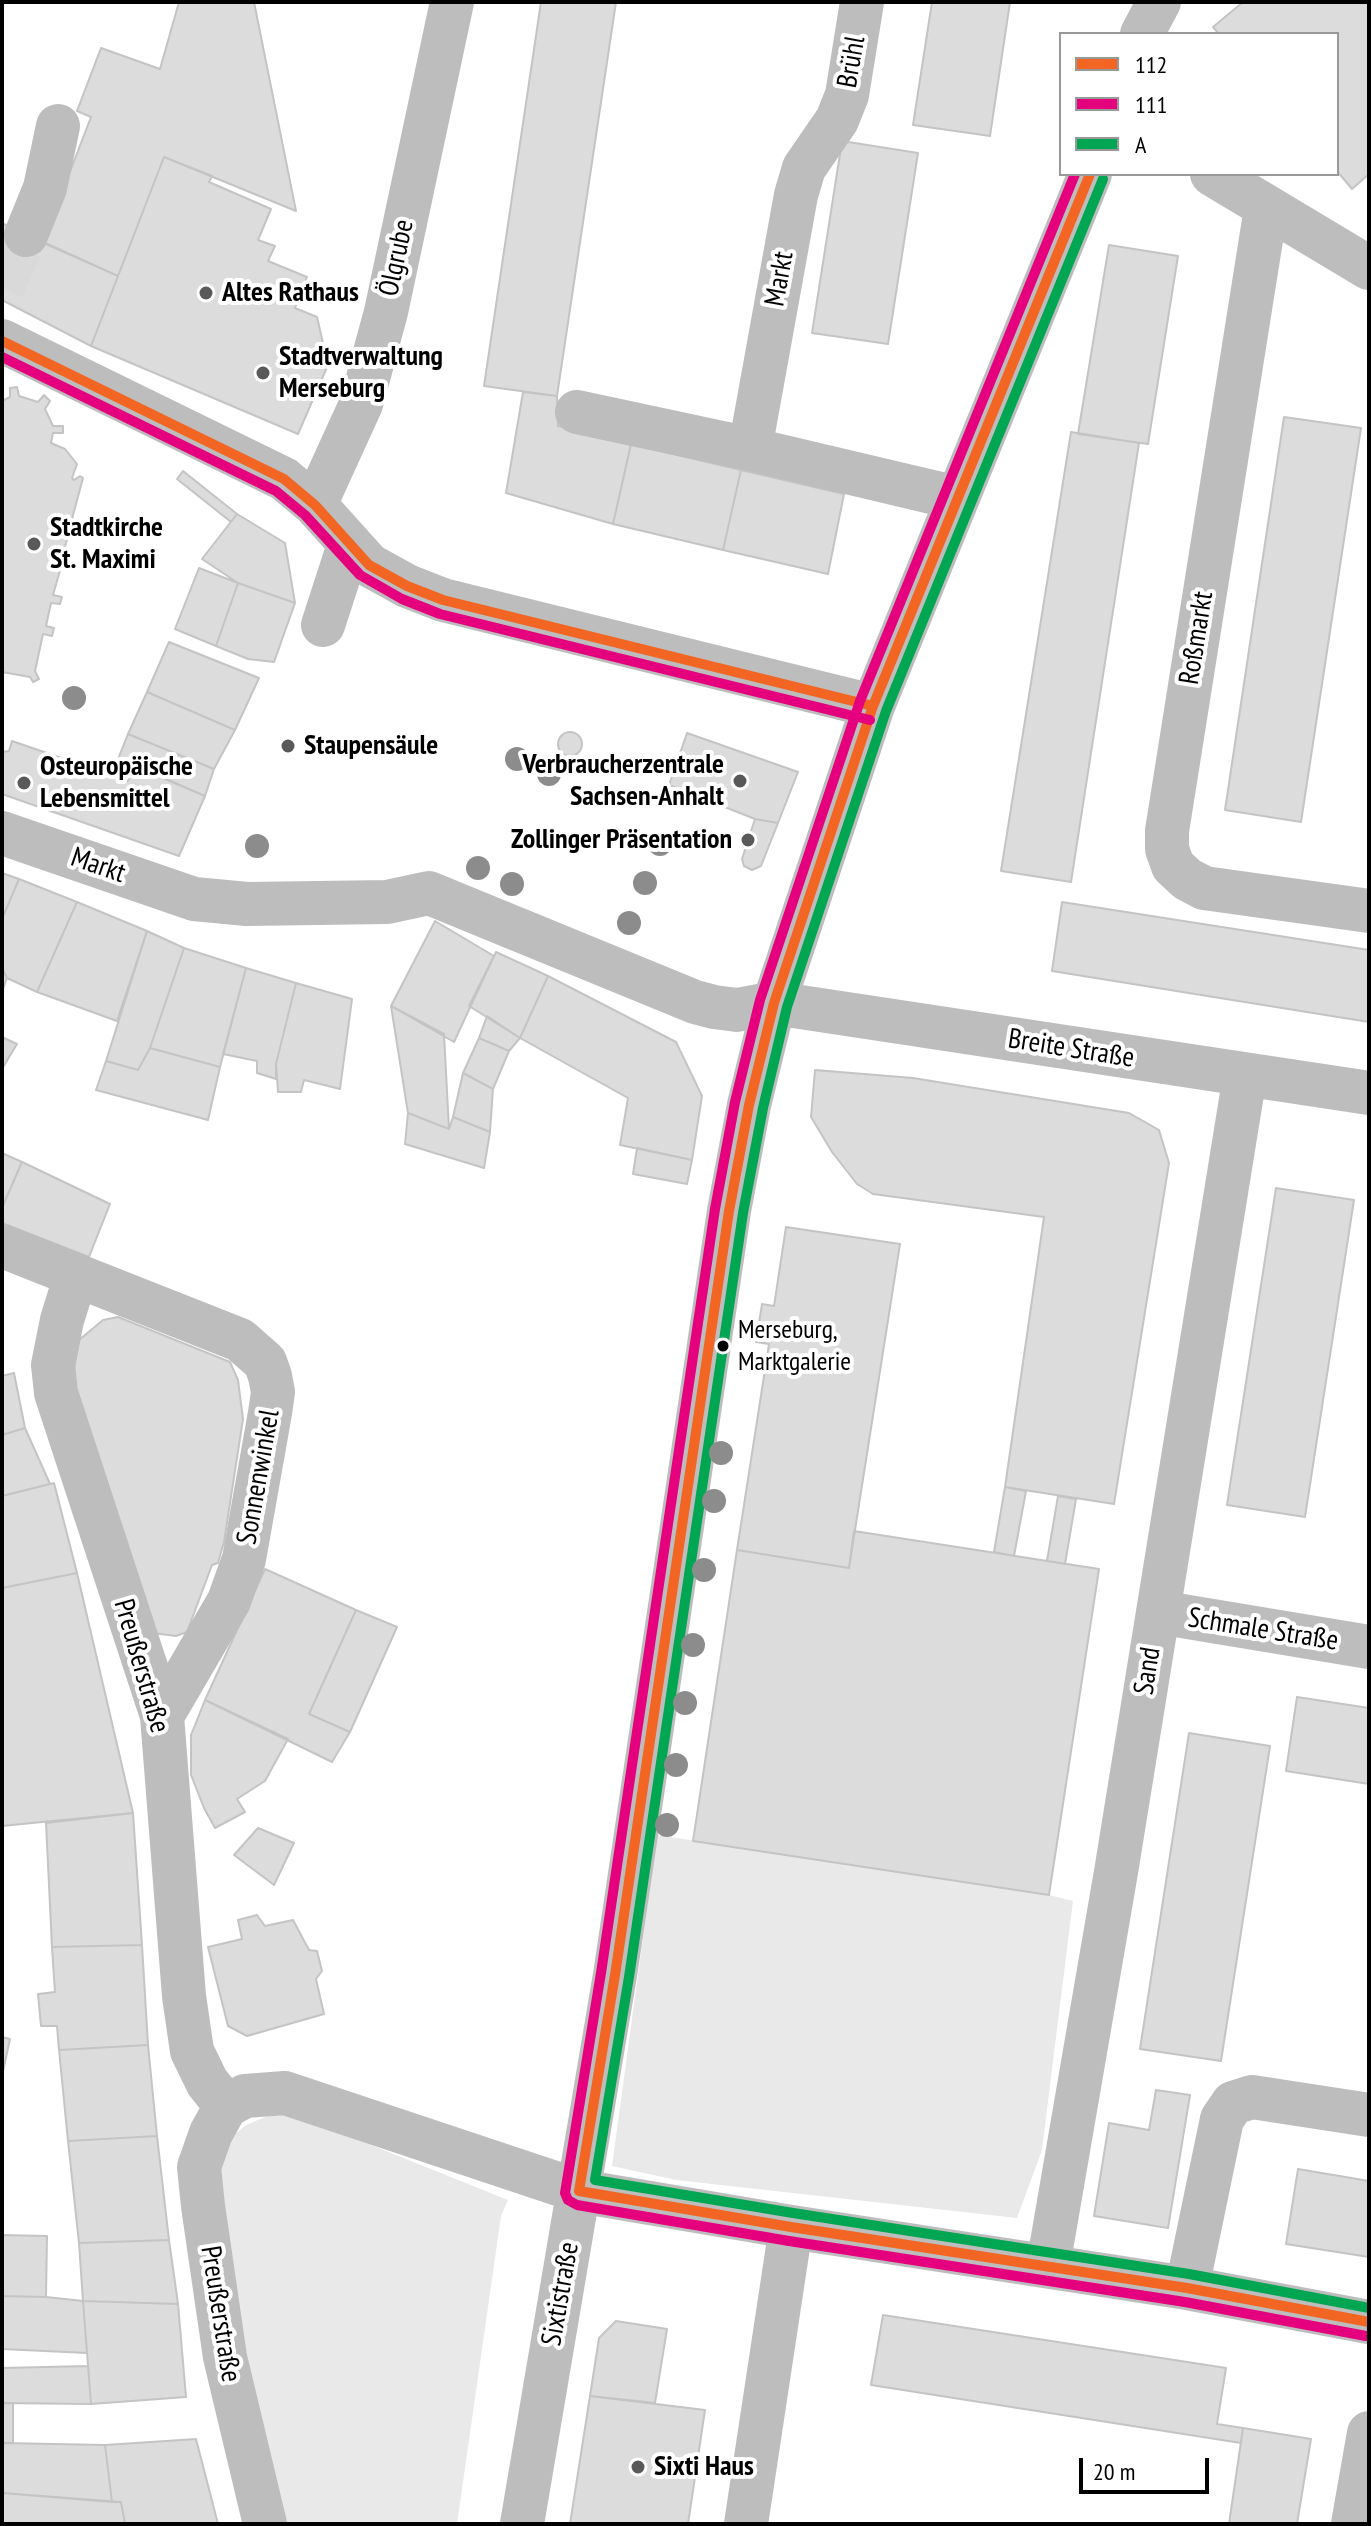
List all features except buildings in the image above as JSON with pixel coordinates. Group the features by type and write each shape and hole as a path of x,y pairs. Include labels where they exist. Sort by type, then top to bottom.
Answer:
{"street":[{"name":"Ölgrube","path":"315,505 361,404 386,312 452,2"},
{"name":"Brühl","path":"837,120 847,95 862,2"},
{"path":"1143,32 1159,2"},
{"name":"Markt","path":"750,449 796,195 804,168 837,120"},
{"path":"26,235 45,188 58,126"},
{"path":"579,2191 615,1975 729,1211 749,1105 774,1003 873,706 1089,176"},
{"path":"1215,176 1369,268"},
{"name":"Roßmarkt","path":"1266,208 1167,831 1167,849 1173,866 1187,879 1204,888 1369,911"},
{"path":"2,341 284,479 315,505 369,565 407,586 443,600 873,706"},
{"path":"577,412 957,498"},
{"path":"323,625 349,545"},
{"name":"Markt","path":"2,833 194,899 247,904 387,902 429,893 695,1002 737,1010 774,1003"},
{"name":"Breite Straße","path":"774,1003 1369,1093"},
{"name":"Sand","path":"1048,2266 1245,1075"},
{"name":"Sonnenwinkel","path":"2,1246 240,1340 265,1362 270,1376 273,1392 244,1559 229,1601 162,1716"},
{"name":"Preußerstraße","path":"76,1275 62,1320 53,1365 56,1393 162,1716 184,1996 192,2051 207,2082 226,2106 211,2133 199,2167 203,2206 225,2357 265,2524"},
{"name":"Schmale Straße","path":"1158,1612 1369,1647"},
{"path":"226,2106 245,2096 285,2093 579,2191 1187,2288 1369,2322"},
{"path":"1187,2288 1222,2119 1233,2103 1252,2097 1369,2115"},
{"name":"Sixtistraße","path":"522,2524 579,2191"},
{"path":"746,2524 791,2227"},
{"path":"1353,2524 1369,2433"}],"shaded area":[{"path":"657,1835 1073,1901 1042,2150 1017,2218 676,2180 612,2166"},
{"path":"272,2114 309,2120 508,2200 501,2216 457,2524 287,2524 244,2360 217,2171 234,2135 246,2125"}],"tunnel":[{"path":"2,288 26,235"}],"transit line":[{"name":"111","path":"1074,176 860,701 760,1000 735,1102 715,1209 601,1973 565,2193 568,2200 577,2205 1185,2302 1366,2336"},
{"name":"112","path":"1089,176 873,706 774,1003 749,1105 729,1211 615,1975 579,2191 1187,2288 1369,2322"},
{"name":"A","path":"1103,179 886,711 787,1007 743,1213 629,1977 595,2180 1189,2274 1369,2308"},
{"name":"112","path":"2,341 284,479 315,505 369,565 407,586 443,600 873,706"},
{"name":"111","path":"2,357 276,491 305,515 360,575 402,599 440,614 870,720"}],"place":[{"name":"Altes Rathaus","path":"206,293"},
{"name":"Stadtverwaltung Merseburg","path":"263,373"},
{"name":"Stadtkirche St. Maximi","path":"34,544"},
{"name":"Staupensäule","path":"288,746"},
{"name":"Verbraucherzentrale Sachsen-Anhalt","path":"740,781"},
{"name":"Osteuropäische Lebensmittel","path":"24,783"},
{"name":"Zollinger Präsentation","path":"748,840"},
{"name":"Merseburg, Marktgalerie","path":"723,1346"},
{"name":"Sixti Haus","path":"638,2467"}]}
